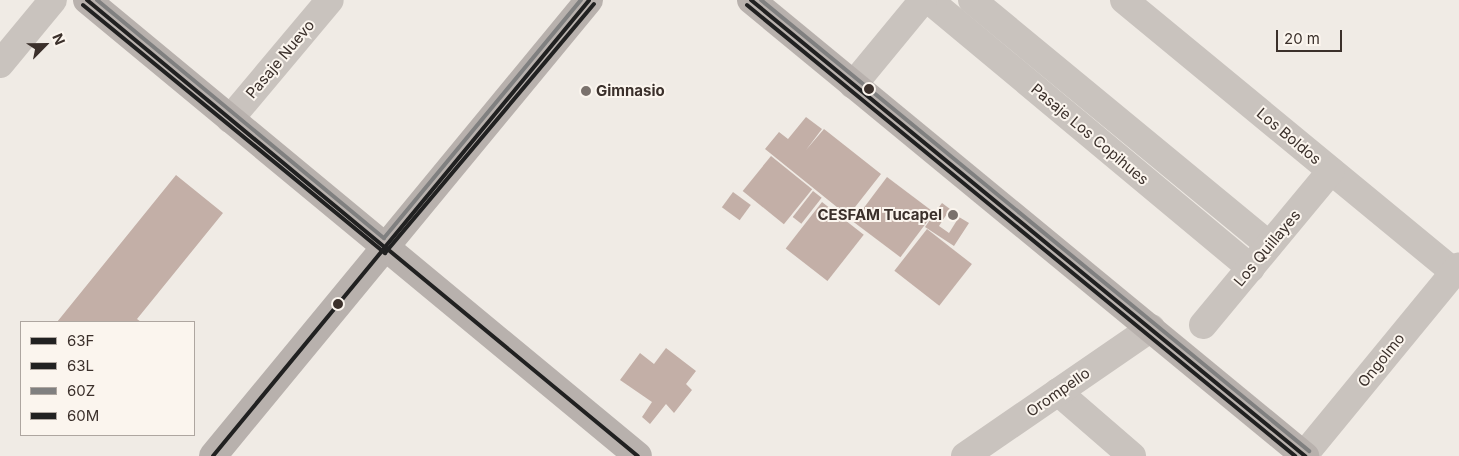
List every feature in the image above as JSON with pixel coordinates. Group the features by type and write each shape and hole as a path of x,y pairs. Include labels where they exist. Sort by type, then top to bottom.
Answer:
{"main road":[{"path":"87,0 638,456"},
{"path":"213,456 589,0"},
{"path":"751,0 1305,455"}],"street":[{"path":"0,64 53,0"},
{"name":"Pasaje Nuevo","path":"230,119 330,0"},
{"path":"853,85 924,0"},
{"name":"Pasaje Los Copihues","path":"930,0 1251,268"},
{"name":"Pasaje Los Copihues","path":"972,0 1270,245"},
{"name":"Los Boldos","path":"1124,0 1331,171 1456,269"},
{"name":"Los Quillayes","path":"1203,325 1331,171"},
{"name":"Ongolmo","path":"1305,455 1456,269"},
{"name":"Orompello","path":"966,456 1151,328"},
{"path":"1058,392 1132,456"}],"building":[{"path":"806,117 822,129 806,150 824,129 881,174 848,216 765,149 779,132 788,139"},
{"path":"771,156 812,189 784,224 743,191"},
{"path":"176,175 223,213 137,319 140,321 58,321"},
{"path":"887,177 934,213 900,257 853,222"},
{"path":"813,191 822,198 801,224 793,217"},
{"path":"733,192 751,205 740,220 722,207"},
{"path":"822,202 864,235 827,281 786,248"},
{"path":"942,203 950,209 939,226 949,233 959,217 969,223 954,246 925,227"},
{"path":"927,229 972,264 939,306 894,271"},
{"path":"666,348 696,371 686,384 692,390 674,413 666,404 650,424 642,417 652,402 620,380 640,353 654,364"}],"transit line":[{"name":"63F","path":"87,0 385,247 589,0"},
{"name":"60Z","path":"97,0 384,238 581,0"},
{"name":"63F","path":"751,0 1305,456"},
{"name":"60Z","path":"761,0 1309,451"},
{"name":"63L","path":"83,5 385,253 594,4"},
{"name":"63L","path":"747,5 1295,456"},
{"name":"60M","path":"213,456 385,247 638,456"}],"place":[{"name":"Gimnasio","path":"586,91"},
{"name":"CESFAM Tucapel","path":"953,215"}]}
